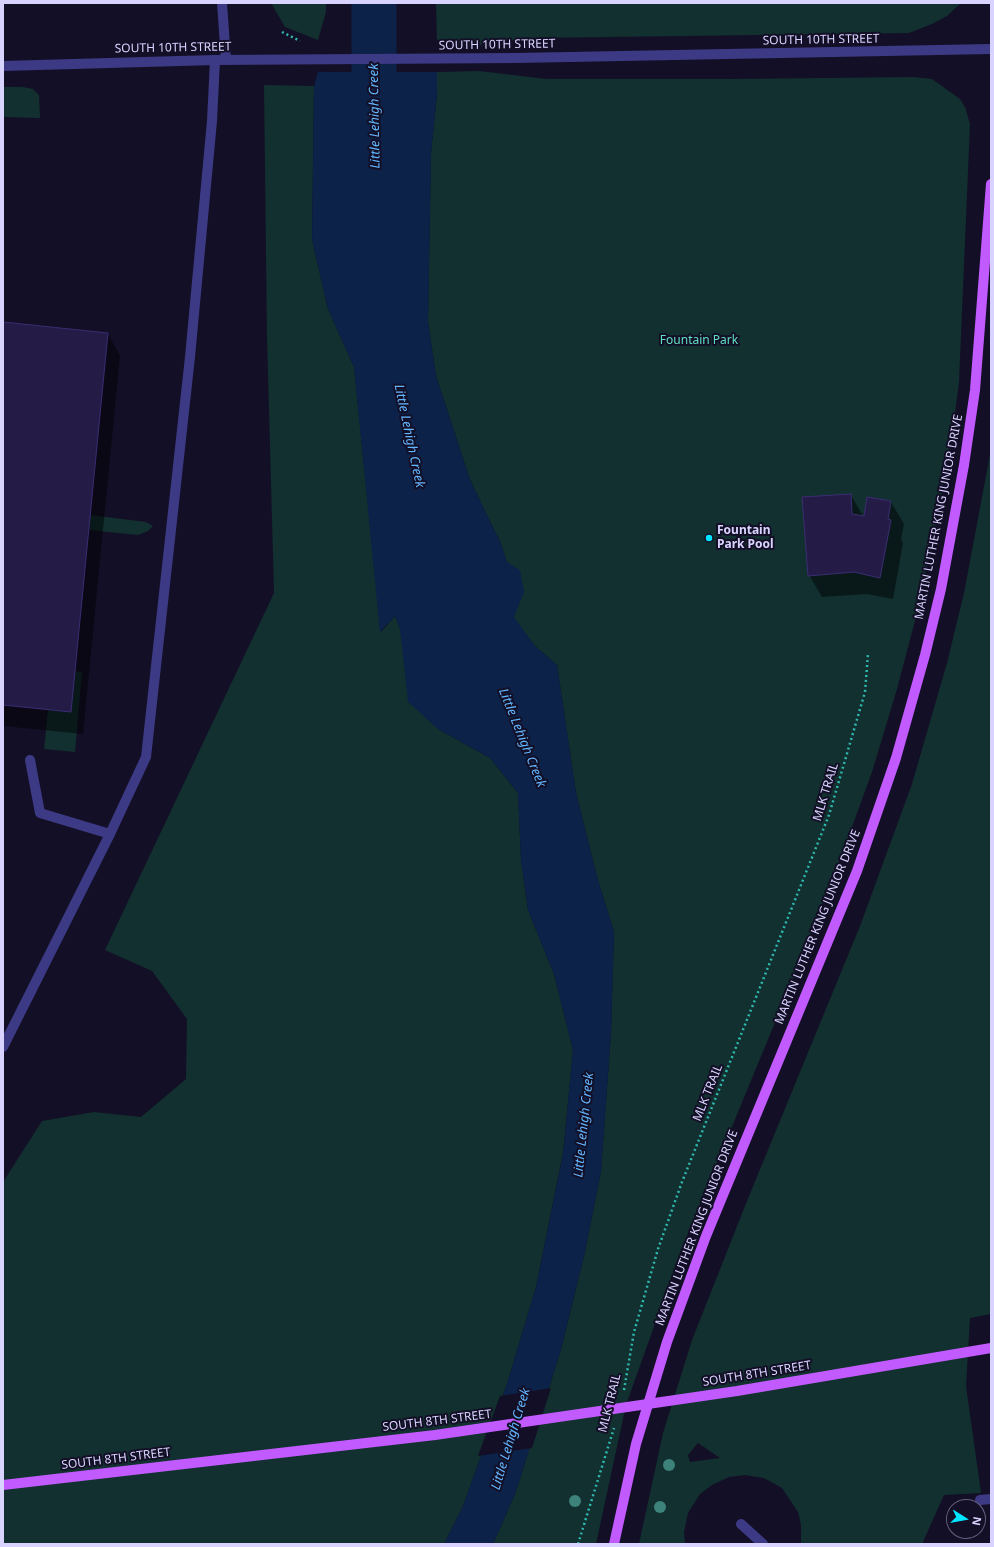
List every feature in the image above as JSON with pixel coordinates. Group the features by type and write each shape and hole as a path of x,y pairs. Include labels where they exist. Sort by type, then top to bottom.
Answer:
{"main road":[{"name":"MARTIN LUTHER KING JUNIOR DRIVE","path":"614,1544 636,1444 667,1342 706,1236 857,871 896,758 925,655 943,581 964,465 975,390 991,184"},
{"name":"SOUTH 8TH STREET","path":"3,1485 435,1435 737,1391 991,1348"}],"street":[{"path":"3,1047 110,834 146,757 190,357 212,121 221,60 222,3"},
{"name":"SOUTH 10TH STREET","path":"3,66 318,58 456,59 991,49"},
{"path":"30,760 40,813 110,834"},
{"path":"741,1524 763,1544"}],"path":[{"name":"MLK TRAIL","path":"624,1393 634,1332 658,1249 682,1182 798,896 829,815 865,692 868,654"},
{"name":"MLK TRAIL","path":"578,1544 615,1423"}],"green space":[{"path":"271,3 326,3 326,12 318,40 285,27"},
{"path":"436,3 961,3 947,16 909,33 533,38 456,48 456,39 437,40"},
{"name":"Fountain Park","path":"479,71 547,79 913,77 932,79 960,99 965,107 970,124 959,382 952,437 932,545 916,617 897,689 872,772 844,849 795,974 682,1248 626,1405 596,1544 493,1544 515,1494 560,1353 584,1256 601,1171 611,1033 614,932 597,877 576,793 557,665 534,645 513,617 523,592 507,562 501,544 470,480 436,376 428,322 431,153 437,94 437,72"},
{"path":"264,85 314,86 312,239 328,309 354,367 381,632 395,616 438,729 490,758 518,793 521,860 528,910 554,974 573,1050 563,1153 536,1287 507,1384 463,1506 444,1544 3,1544 3,1182 42,1121 94,1112 141,1117 186,1079 187,1019 152,971 105,950 274,593 267,338"},
{"path":"3,87 23,87 33,89 39,95 40,118 3,117"},
{"path":"991,449 991,1314 970,1318 966,1386 981,1493 944,1495 922,1544 801,1544 801,1525 798,1512 782,1488 764,1478 745,1475 729,1477 712,1485 700,1494 688,1513 684,1532 685,1544 639,1544 663,1433 692,1340 747,1201 860,926 912,784 947,663 964,593","holes":["698,1443 720,1458 690,1462 688,1455"]},
{"path":"90,515 146,522 153,526 148,531 138,535 89,530"},
{"path":"74,671 82,672 75,752 44,749 48,710 70,712"}],"water":[{"path":"318,72 437,72 437,94 431,153 428,322 436,376 470,480 501,544 507,562 520,570 524,592 514,617 534,645 557,665 576,793 597,877 614,932 611,1033 601,1171 584,1256 560,1353 515,1494 493,1544 444,1544 463,1506 507,1384 536,1287 563,1154 573,1050 554,974 528,910 521,860 518,793 490,758 438,729 408,702 400,629 395,616 380,632 354,367 328,309 312,239 314,86"}],"pier":[{"path":"318,70 437,70 439,72 318,72"},
{"path":"551,1388 532,1448 478,1456 500,1396"}],"building":[{"path":"3,322 108,333 71,712 3,705"},
{"path":"851,494 852,514 864,516 867,497 891,501 888,519 891,520 880,578 854,572 808,576 802,497"}],"waterway":[{"name":"Little Lehigh Creek","path":"374,3 374,134"}],"place":[{"name":"Fountain Park Pool","path":"709,538"}]}
